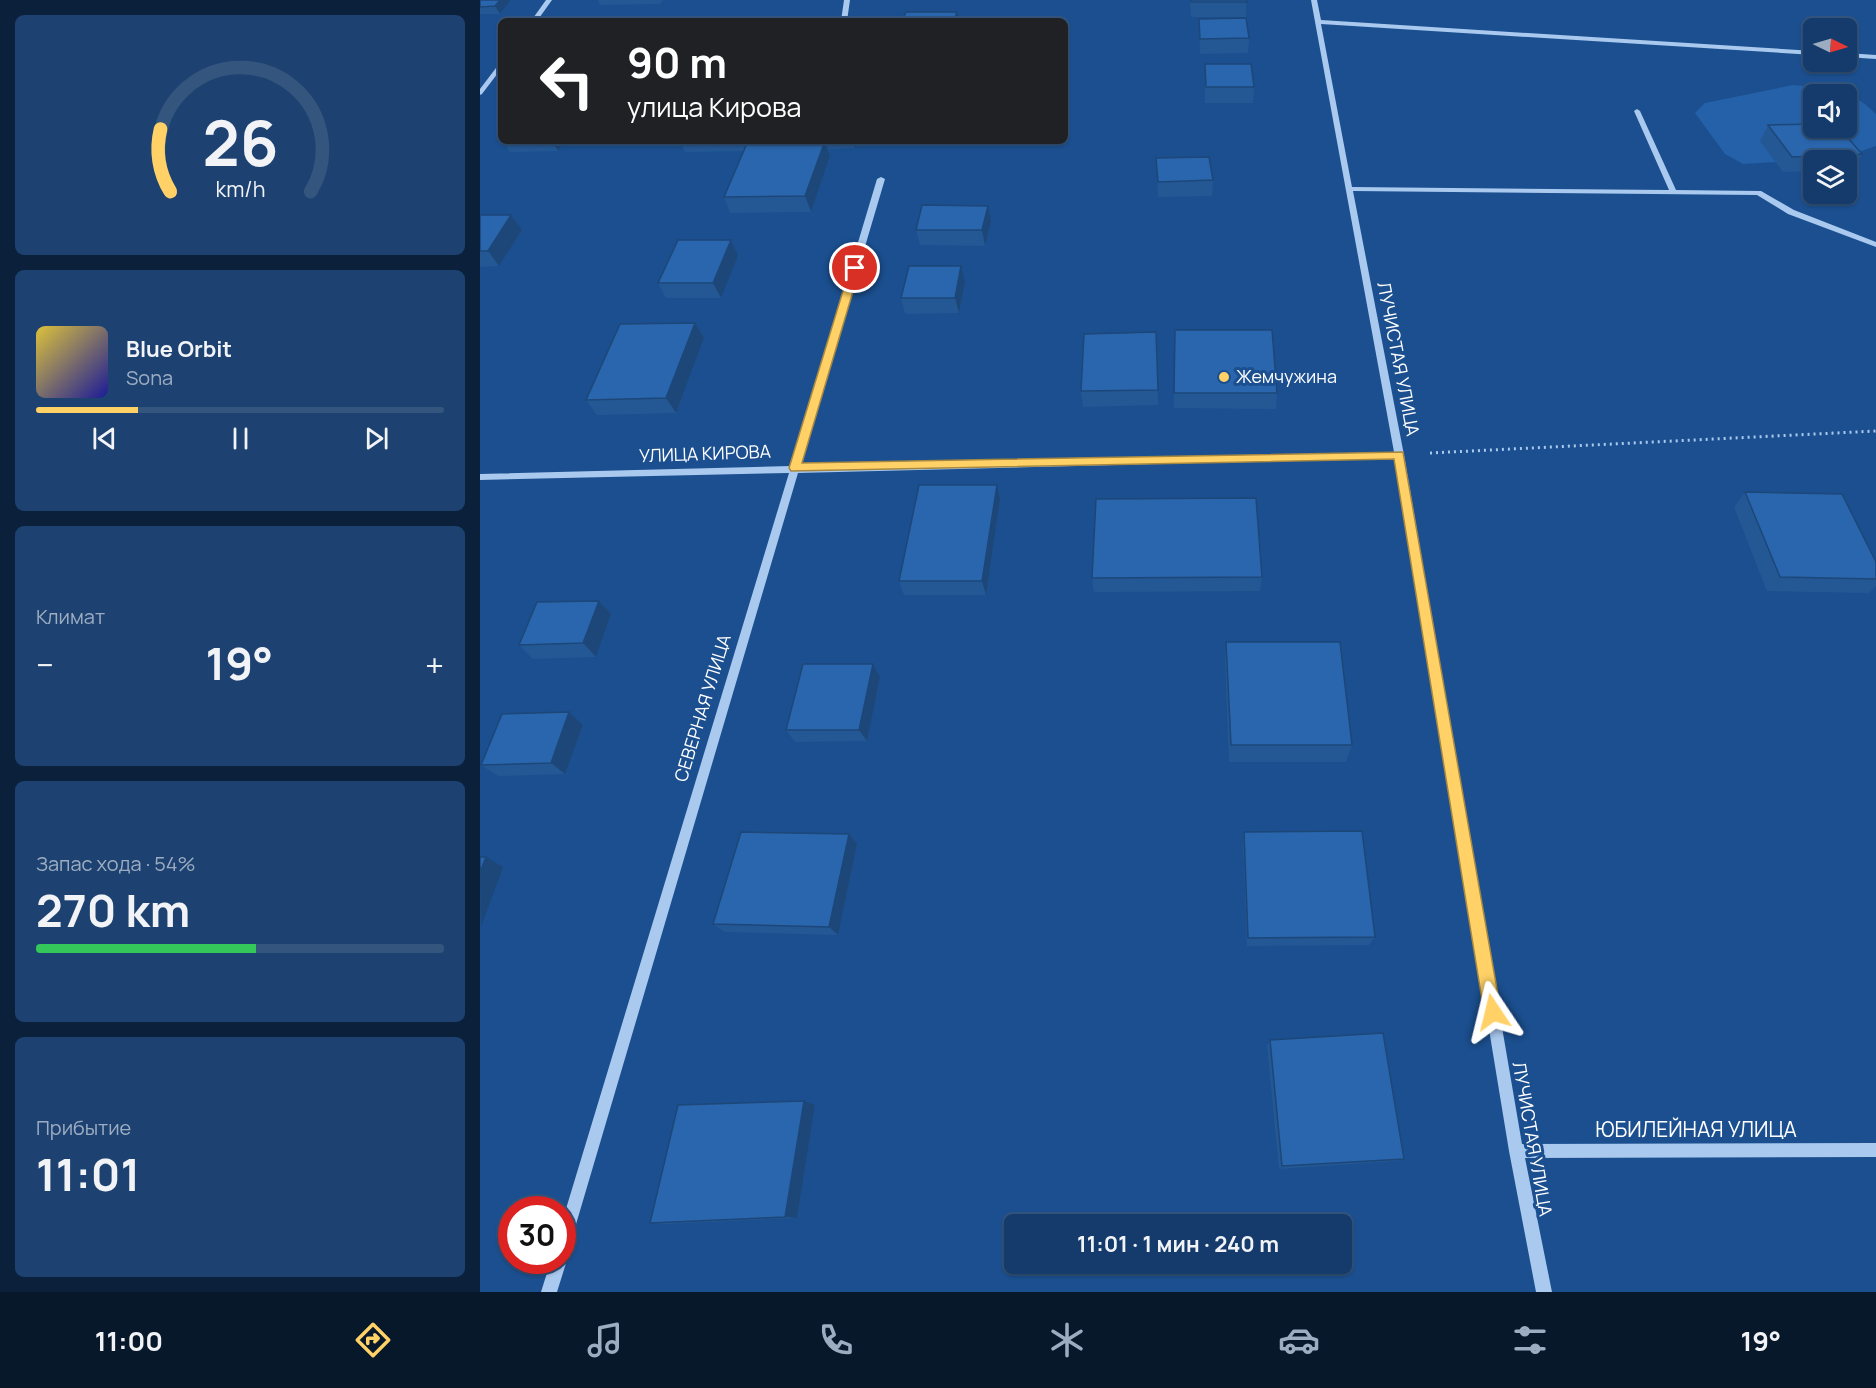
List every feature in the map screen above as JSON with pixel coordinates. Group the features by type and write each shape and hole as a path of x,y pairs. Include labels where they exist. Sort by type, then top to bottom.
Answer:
{"street":[{"path":"536,18 549,0"},
{"path":"844,18 847,0"},
{"name":"ЛУЧИСТАЯ УЛИЦА","path":"1314,0 1399,455 1516,1151 1544,1292"},
{"path":"1318,22 1803,52"},
{"path":"1857,56 1876,57"},
{"path":"480,93 498,69"},
{"path":"1636,111 1673,192"},
{"name":"СЕВЕРНАЯ УЛИЦА","path":"576,1201 881,179"},
{"path":"1349,189 1758,193 1791,212 1876,245"},
{"name":"УЛИЦА КИРОВА","path":"480,477 1399,455"},
{"name":"ЮБИЛЕЙНАЯ УЛИЦА","path":"1516,1151 1876,1150"},
{"path":"549,1292 555,1274"}],"path":[{"path":"1399,455 1876,431"}],"shaded area":[{"path":"1793,85 1803,86 1803,138 1857,138 1857,99 1876,114 1876,146 1857,153 1857,150 1803,150 1803,160 1743,164 1725,154 1695,113 1705,103"}],"building":[{"path":"480,0 500,0 495,6 480,7"},
{"path":"1191,0 1246,0 1247,2 1191,2"},
{"path":"906,12 957,12 955,18 903,18"},
{"path":"1246,18 1249,38 1200,39 1199,19"},
{"path":"1205,64 1251,64 1254,87 1206,87"},
{"path":"1803,124 1803,138 1848,138 1862,154 1857,154 1857,150 1803,150 1803,157 1792,157 1768,125"},
{"path":"747,144 824,144 805,196 724,197"},
{"path":"1209,157 1213,180 1158,182 1156,158"},
{"path":"922,205 988,206 982,230 916,230"},
{"path":"480,215 511,215 488,251 480,251"},
{"path":"678,240 731,240 713,283 658,283"},
{"path":"909,266 961,266 955,298 901,298"},
{"path":"695,323 666,398 586,400 620,324"},
{"name":"Жемчужина","path":"1175,330 1272,330 1277,393 1174,393"},
{"path":"1156,332 1158,390 1081,391 1084,334"},
{"path":"919,485 997,485 982,581 899,581"},
{"path":"1745,492 1842,494 1876,562 1876,579 1780,577"},
{"path":"1256,498 1262,577 1092,578 1096,499"},
{"path":"599,601 583,643 519,645 537,602"},
{"path":"1226,642 1340,642 1352,745 1231,745"},
{"path":"803,664 873,664 859,730 786,730"},
{"path":"569,712 551,763 481,765 502,714"},
{"path":"1362,831 1375,937 1248,938 1244,832"},
{"path":"741,832 849,834 829,927 713,924"},
{"path":"480,857 486,857 480,872"},
{"path":"1383,1033 1404,1159 1282,1166 1270,1040"},
{"path":"804,1101 785,1217 650,1223 678,1105"}],"place":[{"name":"Жемчужина","path":"1224,377"}],"route":[{"path":"855,268 795,468 1399,455 1493,1012"}]}
